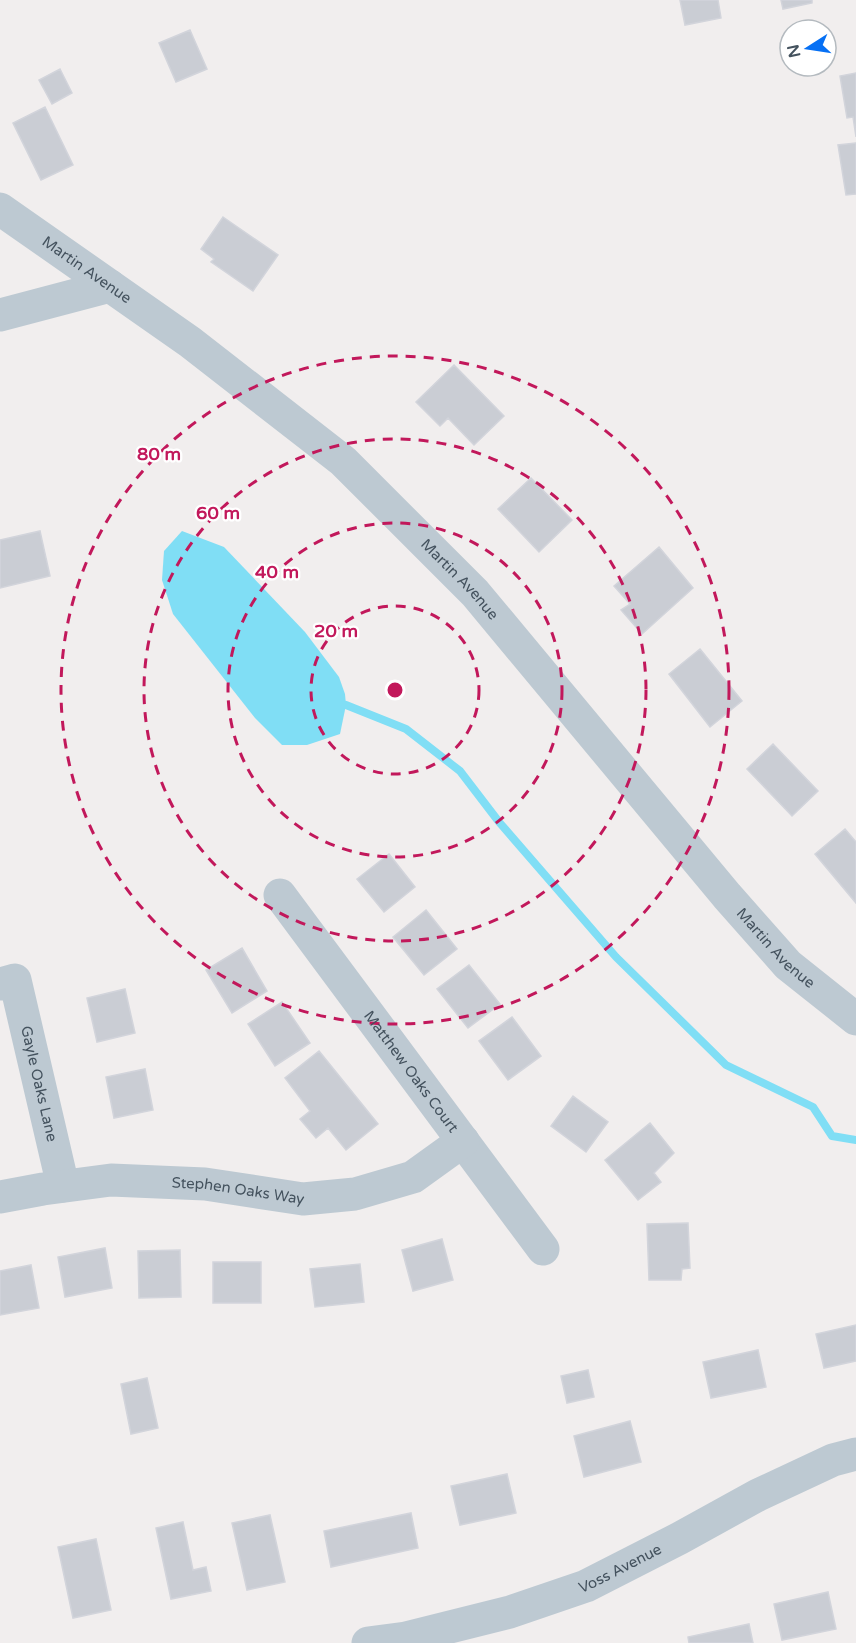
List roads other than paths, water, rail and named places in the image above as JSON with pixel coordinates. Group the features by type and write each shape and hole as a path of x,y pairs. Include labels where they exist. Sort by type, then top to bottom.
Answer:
{"street":[{"name":"Martin Avenue","path":"0,209 190,342 343,461 475,593 726,896 788,965 856,1019"},
{"path":"0,315 110,286"},
{"name":"Matthew Oaks Court","path":"280,895 543,1248"},
{"name":"Gayle Oaks Lane","path":"8,982 63,1186"},
{"name":"Stephen Oaks Way","path":"0,1197 111,1180 205,1184 303,1199 355,1194 413,1177 463,1141"},
{"name":"Voss Avenue","path":"368,1643 406,1638 510,1612 586,1586 681,1538 758,1495 833,1461 856,1454"}],"water":[{"path":"182,531 224,547 305,632 339,677 345,694 346,705 340,734 307,745 282,745 255,718 173,614 162,580 164,551"}],"waterway":[{"path":"346,705 406,729 460,771 499,822 616,957 726,1065 813,1107 832,1136 856,1140"}]}
